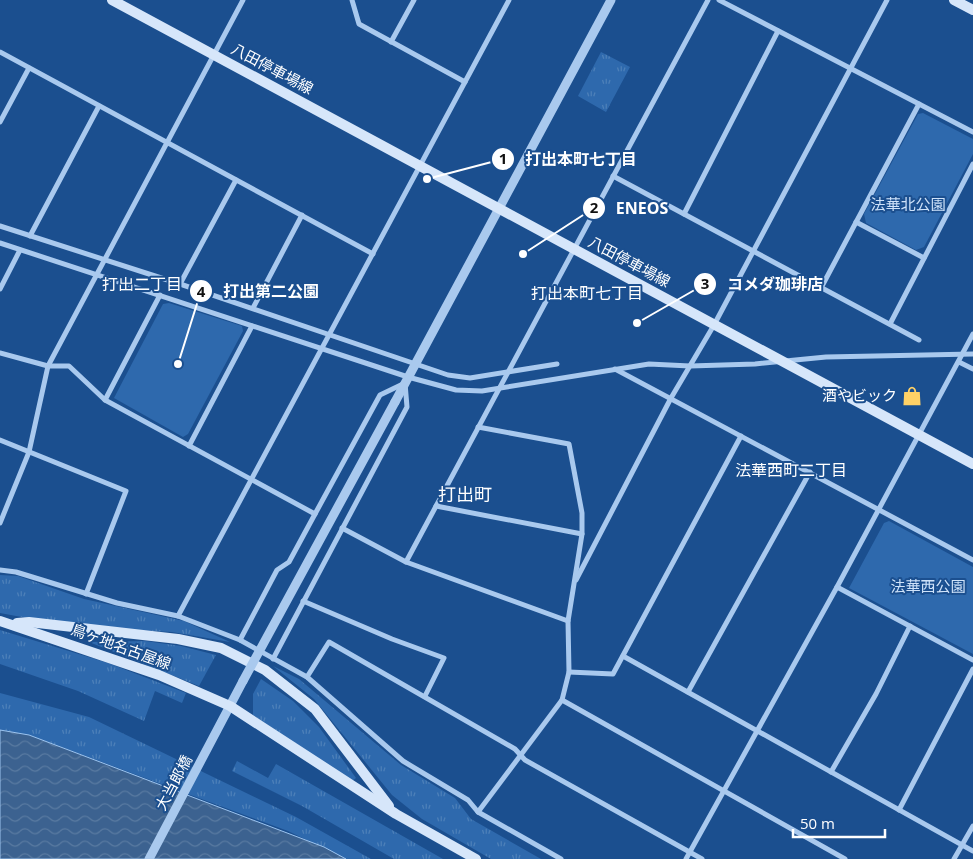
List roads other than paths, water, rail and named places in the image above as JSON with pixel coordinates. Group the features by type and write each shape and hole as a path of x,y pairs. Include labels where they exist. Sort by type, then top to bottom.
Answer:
{"main road":[{"name":"八田停車場線","path":"112,0 973,464"},
{"path":"954,0 973,10"},
{"name":"鳥ヶ地名古屋線","path":"0,621 159,675 230,706 396,814"},
{"path":"13,624 29,622 178,639 220,648 265,670 315,709 396,814 476,859"}],"street":[{"path":"0,523 29,452 48,366 243,0"},
{"path":"352,0 358,24 465,82"},
{"path":"391,42 414,0"},
{"path":"178,616 509,0"},
{"name":"大当郎橋","path":"149,859 222,719 611,0"},
{"path":"406,562 708,0"},
{"path":"719,0 973,132"},
{"path":"576,580 671,398 714,325 887,0"},
{"path":"684,214 778,31"},
{"path":"0,52 373,254"},
{"path":"0,122 29,68"},
{"path":"821,288 919,104"},
{"path":"30,236 99,106"},
{"path":"890,324 973,164"},
{"path":"613,176 919,340"},
{"path":"180,284 236,180"},
{"path":"253,308 302,215"},
{"path":"856,222 924,258"},
{"path":"0,226 253,308 448,374 470,378 557,364"},
{"path":"0,243 322,348 407,380 456,390 482,391 649,364 690,366 826,357 973,354"},
{"path":"0,289 20,250"},
{"path":"105,400 160,295"},
{"path":"189,446 252,326"},
{"path":"686,859 837,587 973,334"},
{"path":"0,353 48,366 69,366 105,400 315,514"},
{"path":"959,362 973,369"},
{"path":"615,369 973,560"},
{"path":"240,640 277,570 290,562 380,395 407,380"},
{"path":"273,659 407,407 407,380"},
{"path":"478,427 568,444 582,514 582,534 576,580 568,621 569,672 562,700 478,812"},
{"path":"569,672 613,674 741,436"},
{"path":"0,440 126,491 86,594"},
{"path":"688,692 810,472"},
{"path":"436,506 582,534"},
{"path":"342,528 406,562 568,621"},
{"path":"0,570 16,572 117,603 178,616 240,640 307,677 403,761 468,800 478,812 561,859"},
{"path":"837,587 973,660"},
{"path":"303,601 339,618 444,658 424,696"},
{"path":"831,772 876,694 910,626"},
{"path":"307,677 328,642 516,749 521,756 702,859"},
{"path":"623,656 973,851"},
{"path":"899,810 973,669"},
{"path":"562,700 845,859"},
{"path":"954,859 973,826"}],"water":[{"path":"0,730 29,735 324,847 346,859 0,859"}],"place":[{"name":"打出本町七丁目","path":"427,179"},
{"name":"ENEOS","path":"523,254"},
{"name":"コメダ珈琲店","path":"637,323"},
{"name":"打出第二公園","path":"178,364"},
{"name":"酒やビック","path":"912,396"}],"district":[{"name":"打出二丁目","path":"142,284"},
{"name":"打出本町七丁目","path":"587,293"},
{"name":"法華西町二丁目","path":"791,470"},
{"name":"打出町","path":"465,495"}],"park label":[{"name":"法華北公園","path":"908,205"},
{"name":"法華西公園","path":"928,587"}]}
